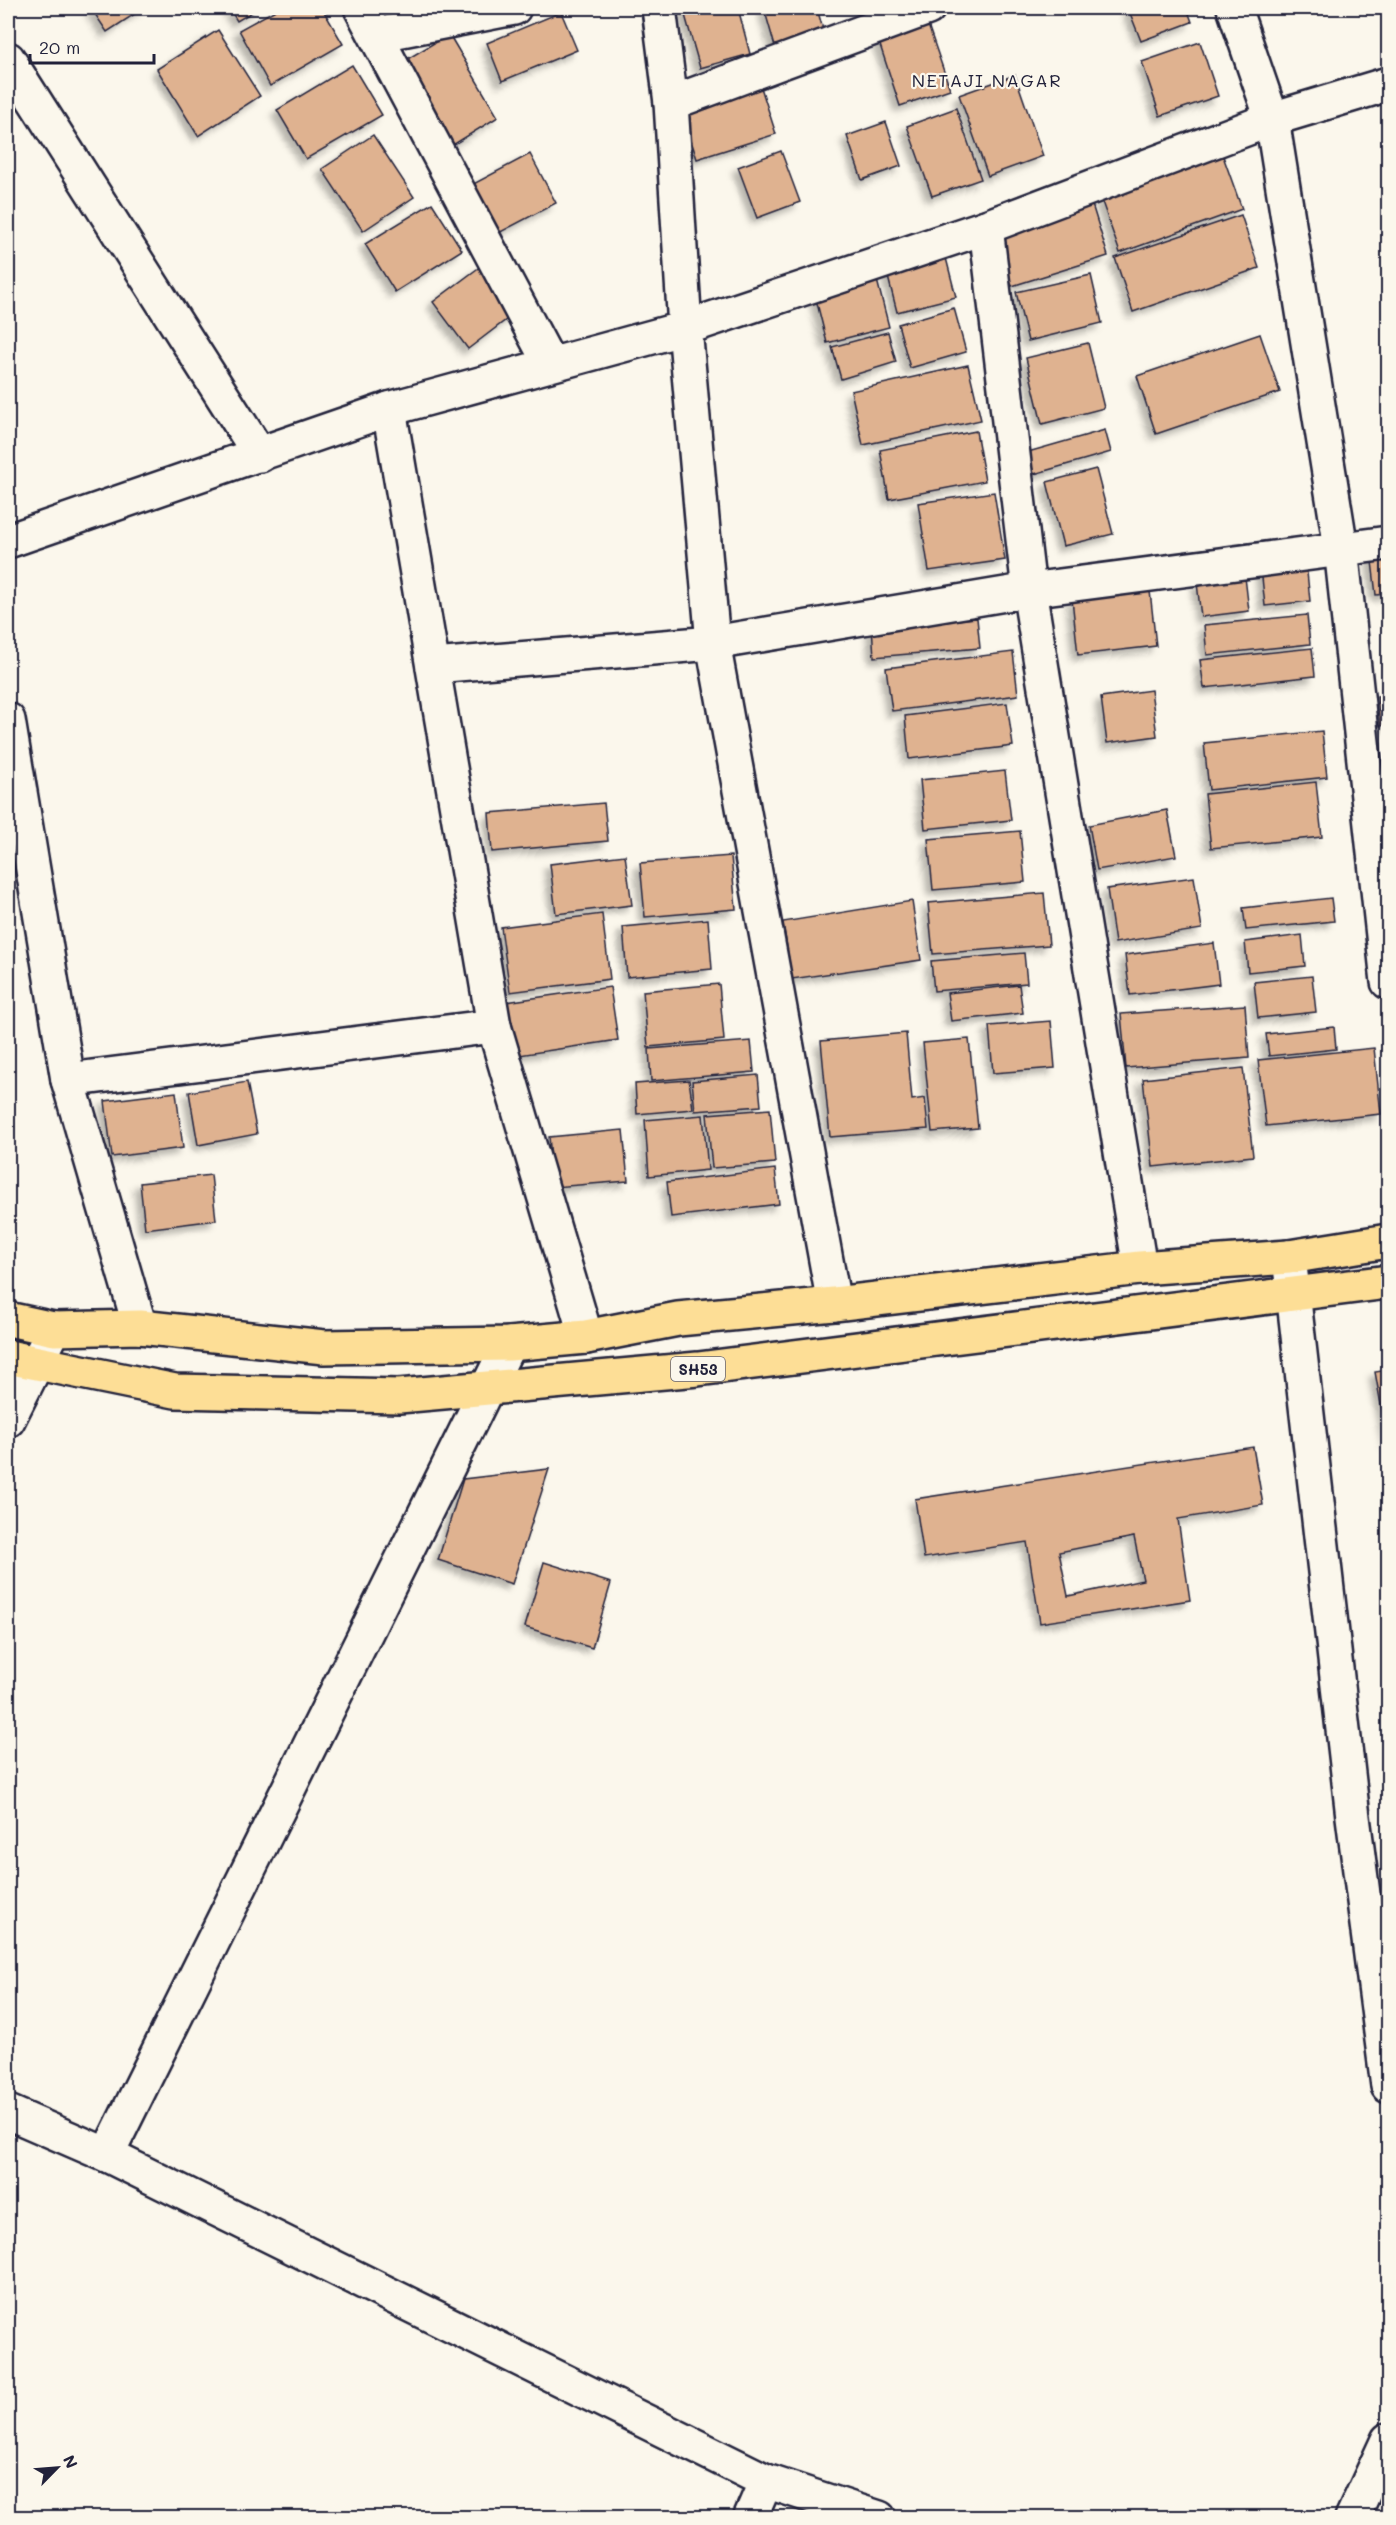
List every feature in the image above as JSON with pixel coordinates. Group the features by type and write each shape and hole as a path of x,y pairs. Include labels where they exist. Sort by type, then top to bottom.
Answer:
{"main road":[{"path":"8,1319 54,1329 140,1327 324,1347 509,1344 586,1337 678,1319 834,1304 1140,1268 1289,1257 1389,1241"},
{"name":"SH53","path":"22,1360 175,1390 399,1396 698,1369 1389,1282"}],"street":[{"path":"514,8 368,21 550,364"},
{"path":"659,8 671,104 685,328 713,643 834,1304"},
{"path":"671,104 928,8"},
{"path":"1234,8 1272,119 1341,548 1389,982"},
{"path":"8,59 260,455"},
{"path":"8,541 389,409 685,328 986,226 1272,119 1389,84"},
{"path":"986,226 1029,590 1140,1268"},
{"path":"389,409 494,1026 586,1337"},
{"path":"433,666 713,643 1029,590 1389,543"},
{"path":"8,720 68,1080 140,1327"},
{"path":"68,1080 494,1026"},
{"path":"1289,1257 1353,1817 1389,2086"},
{"path":"8,1420 22,1360 54,1329"},
{"path":"107,2155 509,1344"},
{"path":"8,2112 107,2155 766,2481 879,2517"},
{"path":"1352,2517 1389,2440"},
{"path":"750,2517 766,2481"}],"building":[{"path":"91,8 144,8 107,32"},
{"path":"229,8 259,8 237,21"},
{"path":"279,8 322,8 343,44 270,86 239,30"},
{"path":"683,8 738,8 750,54 700,68"},
{"path":"764,8 817,8 825,37 776,50"},
{"path":"1128,8 1187,8 1192,22 1141,41"},
{"path":"561,12 577,50 502,81 487,43"},
{"path":"927,22 950,89 900,106 878,39"},
{"path":"218,30 260,96 198,136 157,69"},
{"path":"449,34 498,117 448,148 399,64"},
{"path":"1200,42 1218,96 1160,116 1142,62"},
{"path":"352,65 382,115 306,159 277,110"},
{"path":"1015,75 1043,156 988,176 959,95"},
{"path":"758,78 776,134 697,159 679,103"},
{"path":"956,108 981,179 932,196 907,126"},
{"path":"886,122 901,166 862,180 847,136"},
{"path":"373,135 414,197 363,231 322,169"},
{"path":"781,151 800,202 757,218 738,167"},
{"path":"530,154 556,203 489,238 464,189"},
{"path":"1223,156 1242,209 1120,253 1101,199"},
{"path":"1090,198 1108,256 1012,286 995,228"},
{"path":"432,203 462,250 395,292 365,244"},
{"path":"1241,215 1259,268 1133,312 1115,258"},
{"path":"945,254 956,297 897,312 886,269"},
{"path":"481,266 515,313 468,349 433,302"},
{"path":"1091,275 1102,323 1028,341 1016,292"},
{"path":"877,280 889,327 827,343 815,295"},
{"path":"954,308 966,352 910,368 898,324"},
{"path":"888,332 896,362 841,379 832,347"},
{"path":"1260,334 1280,392 1156,434 1137,376"},
{"path":"1088,343 1104,408 1042,424 1026,358"},
{"path":"968,365 981,420 863,445 851,391"},
{"path":"1105,430 1111,452 1034,474 1028,452"},
{"path":"976,431 985,481 889,499 880,450"},
{"path":"1096,469 1113,534 1063,546 1047,482"},
{"path":"994,492 1005,560 929,571 918,503"},
{"path":"1388,552 1388,594 1376,595 1371,553"},
{"path":"1306,563 1310,601 1265,606 1261,568"},
{"path":"1245,577 1249,611 1201,617 1197,583"},
{"path":"1150,591 1156,646 1078,655 1072,599"},
{"path":"1307,615 1310,644 1207,655 1204,625"},
{"path":"977,618 980,648 874,657 872,627"},
{"path":"1312,648 1315,676 1204,688 1200,660"},
{"path":"1013,652 1018,695 892,711 886,668"},
{"path":"1151,690 1157,736 1107,743 1101,697"},
{"path":"1388,694 1388,725 1380,726 1377,696"},
{"path":"1007,703 1013,746 909,759 905,716"},
{"path":"1322,731 1327,777 1209,790 1204,743"},
{"path":"1005,771 1011,820 925,829 920,780"},
{"path":"1316,782 1322,837 1211,848 1205,794"},
{"path":"604,803 608,841 492,852 489,813"},
{"path":"1167,810 1176,856 1097,870 1089,825"},
{"path":"1020,831 1025,882 933,890 928,839"},
{"path":"625,855 632,905 556,914 550,864"},
{"path":"731,856 736,909 645,917 640,863"},
{"path":"1194,877 1202,929 1115,943 1107,889"},
{"path":"1044,893 1049,945 933,954 928,903"},
{"path":"1331,898 1334,921 1246,930 1243,908"},
{"path":"912,901 921,960 792,979 783,922"},
{"path":"602,914 610,979 510,992 501,927"},
{"path":"708,919 712,969 627,977 623,927"},
{"path":"1302,935 1305,966 1248,972 1245,942"},
{"path":"1214,943 1219,984 1130,995 1125,955"},
{"path":"1024,953 1027,983 934,991 931,961"},
{"path":"1312,976 1316,1012 1258,1018 1254,982"},
{"path":"719,984 724,1040 648,1047 643,991"},
{"path":"1019,985 1023,1013 951,1021 947,993"},
{"path":"610,987 618,1040 513,1056 506,1002"},
{"path":"1245,1005 1249,1058 1126,1068 1121,1014"},
{"path":"1051,1021 1055,1068 993,1073 989,1026"},
{"path":"1334,1027 1336,1049 1269,1056 1266,1034"},
{"path":"906,1033 912,1100 925,1098 928,1129 830,1137 821,1041"},
{"path":"969,1039 978,1128 932,1132 923,1043"},
{"path":"751,1041 754,1072 651,1081 649,1049"},
{"path":"1374,1048 1381,1114 1266,1126 1258,1060"},
{"path":"1243,1068 1253,1156 1153,1167 1143,1079"},
{"path":"758,1075 761,1106 695,1111 692,1081"},
{"path":"689,1080 693,1109 637,1114 635,1084"},
{"path":"247,1082 257,1134 198,1145 189,1092"},
{"path":"176,1092 183,1148 112,1157 105,1101"},
{"path":"770,1109 775,1163 712,1168 707,1114"},
{"path":"703,1115 708,1170 649,1176 645,1120"},
{"path":"623,1130 628,1181 554,1187 549,1137"},
{"path":"775,1169 779,1204 671,1217 667,1182"},
{"path":"211,1175 216,1220 145,1229 140,1183"},
{"path":"1388,1370 1388,1443 1375,1372"},
{"path":"1253,1447 1263,1505 1178,1519 1190,1600 1040,1623 1027,1542 924,1558 915,1499","holes":["1134,1537 1143,1580 1068,1596 1059,1552"]},
{"path":"549,1469 512,1584 438,1560 463,1479"},
{"path":"544,1562 611,1583 592,1648 525,1627"}],"district":[{"name":"NETAJI NAGAR","path":"987,80"}]}
